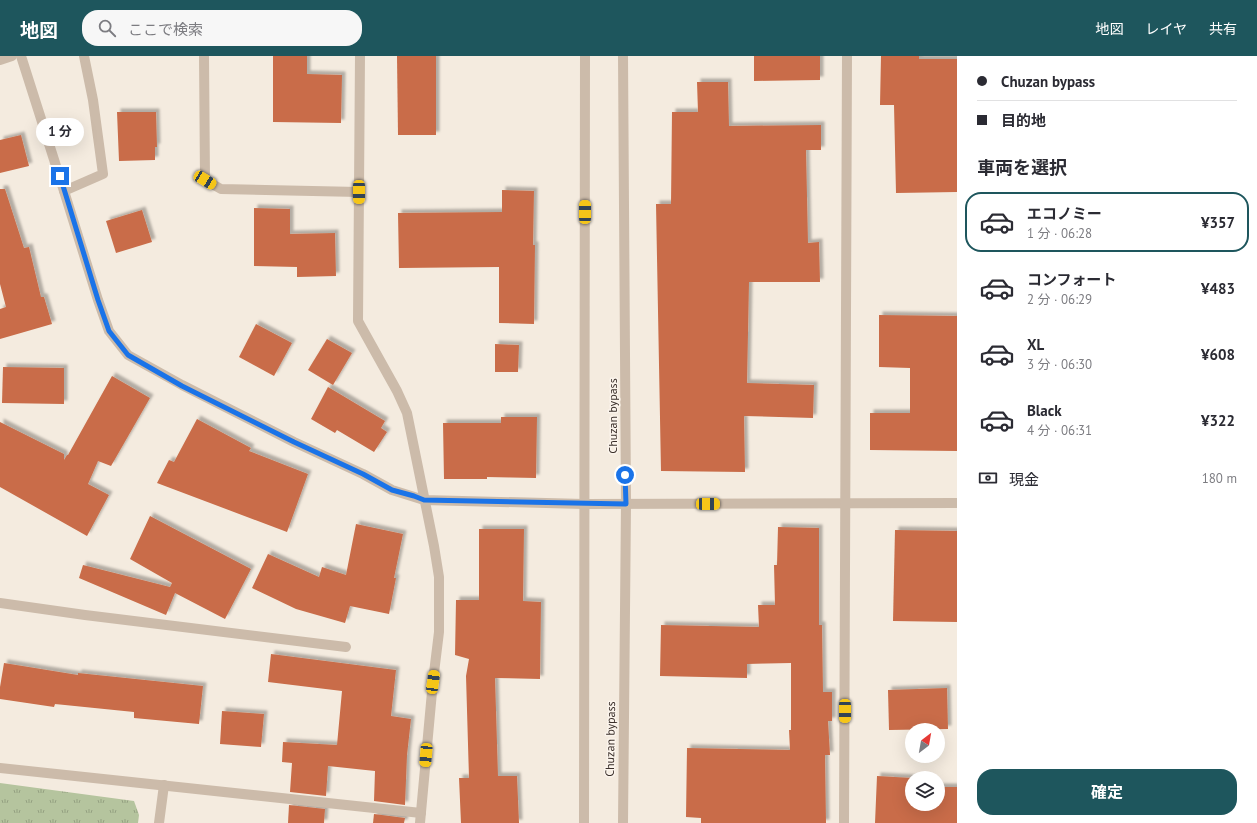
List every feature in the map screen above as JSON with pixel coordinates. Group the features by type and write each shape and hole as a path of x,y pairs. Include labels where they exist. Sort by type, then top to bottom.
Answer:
{"street":[{"path":"0,60 12,56"},
{"path":"21,56 109,331 128,355 182,386 294,442 363,474 392,490 424,500 584,504 957,503"},
{"path":"64,191 103,174 84,56"},
{"path":"204,56 205,180 221,189 359,192"},
{"path":"0,768 164,785 421,818 439,632 439,577 407,413 397,391 358,321 360,56"},
{"name":"Chuzan bypass","path":"584,823 585,56"},
{"name":"Chuzan bypass","path":"623,56 626,504 623,823"},
{"path":"844,823 847,56"},
{"path":"0,603 346,647"},
{"path":"159,823 164,785"}],"green space":[{"path":"0,783 134,801 139,815 138,823 0,823"}],"building":[{"path":"273,56 307,56 307,74 342,75 341,123 273,122"},
{"path":"397,56 436,56 436,135 398,135"},
{"path":"754,56 820,56 820,80 754,81"},
{"path":"881,56 919,56 919,59 957,59 957,192 896,193 894,105 880,105"},
{"path":"697,82 728,82 729,126 821,125 821,150 806,150 808,243 819,242 820,282 749,282 747,383 814,385 813,418 744,416 745,472 661,471 656,204 671,204 672,112 698,112"},
{"path":"117,112 156,112 157,147 155,147 155,160 119,161"},
{"path":"21,135 29,166 0,173 0,140"},
{"path":"0,189 5,189 24,248 29,247 41,297 44,297 52,324 0,339 0,309 6,307 0,284"},
{"path":"502,190 534,191 534,324 499,323 499,267 399,268 398,213 502,212"},
{"path":"254,208 290,209 290,234 335,233 336,276 297,277 297,267 254,266"},
{"path":"142,210 152,242 116,253 106,221"},
{"path":"879,315 957,316 957,451 870,450 870,413 910,413 910,368 879,367"},
{"path":"256,324 292,343 274,376 239,357"},
{"path":"327,339 352,353 333,385 308,370"},
{"path":"495,344 519,345 518,372 495,372"},
{"path":"3,367 64,368 64,404 2,403"},
{"path":"112,376 150,398 111,466 98,461 88,484 109,495 87,536 0,487 0,422 64,454 64,460"},
{"path":"328,387 385,421 381,428 387,432 374,452 337,430 335,433 311,419"},
{"path":"501,417 537,417 536,478 487,477 487,479 444,479 443,423 501,423"},
{"path":"197,419 251,448 249,451 308,474 287,532 157,483 169,460 174,462"},
{"path":"150,516 251,569 225,619 175,593 166,615 79,578 83,565 170,587 172,583 130,559"},
{"path":"356,524 403,534 394,578 396,578 389,614 350,606 345,623 296,609 252,588 268,554 319,577 322,567 346,575"},
{"path":"778,527 819,528 819,625 822,625 823,692 832,692 832,721 828,721 830,755 825,755 826,823 701,823 701,818 686,817 687,748 790,750 789,730 791,730 791,663 747,664 747,678 660,676 661,625 759,627 758,605 775,605 774,565 777,565"},
{"path":"479,529 524,529 523,601 541,602 540,679 495,678 498,776 517,776 519,823 461,823 459,778 469,778 466,676 469,659 455,655 456,600 479,600"},
{"path":"895,530 957,531 957,622 893,621"},
{"path":"271,654 396,670 391,716 411,719 407,755 405,805 374,801 375,771 328,766 326,796 290,792 292,763 282,762 283,742 337,745 342,691 268,682"},
{"path":"4,663 78,675 78,673 203,686 199,724 134,718 134,712 55,704 54,707 0,699 0,687"},
{"path":"947,688 948,729 945,729 945,723 905,723 905,730 889,730 888,690"},
{"path":"222,711 264,714 261,747 220,744"},
{"path":"877,776 905,778 905,811 945,811 945,787 957,787 957,823 875,823"},
{"path":"289,805 325,809 324,823 288,823"},
{"path":"374,814 405,818 404,823 373,823"}],"route":[{"path":"60,176 109,331 128,355 182,386 294,442 363,474 392,490 424,500 626,504 625,475"}]}
